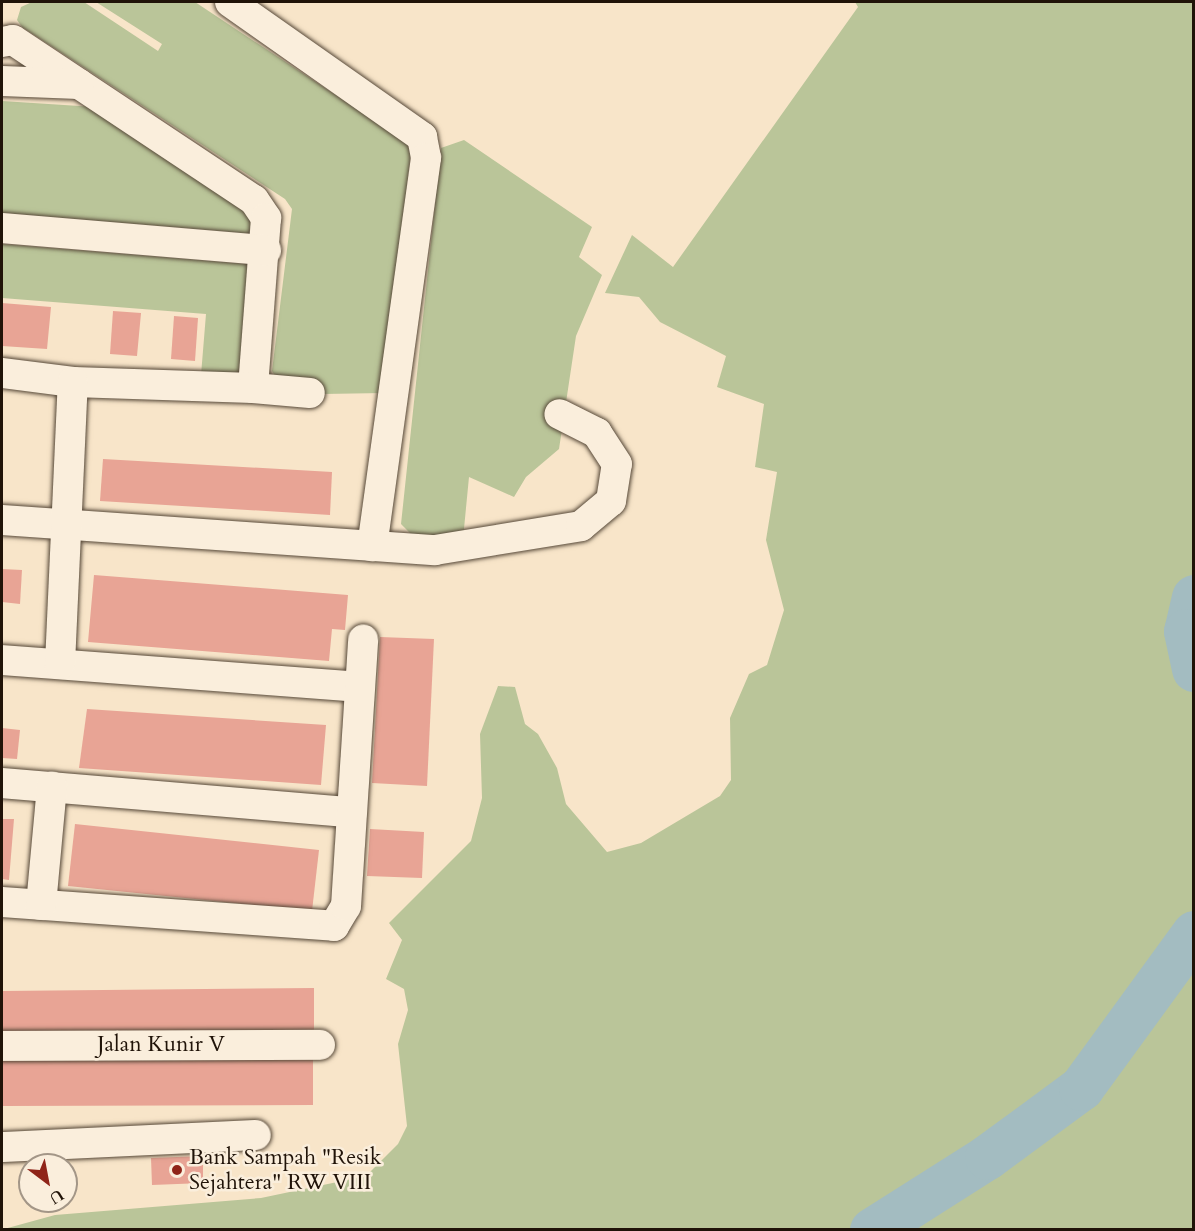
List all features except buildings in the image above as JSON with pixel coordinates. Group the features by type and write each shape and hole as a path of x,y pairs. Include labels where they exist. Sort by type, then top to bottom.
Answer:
{"street":[{"path":"230,2 422,137 426,158 372,546"},
{"path":"2,42 13,40 254,200 266,218 266,250 253,388"},
{"path":"2,81 79,84"},
{"path":"2,228 266,250"},
{"path":"2,374 73,382 253,388 310,393"},
{"path":"60,664 73,382"},
{"path":"2,520 435,550 580,526 611,501 617,464 597,433 559,414"},
{"path":"2,902 334,926 345,906 363,640"},
{"path":"2,660 359,687"},
{"path":"2,783 350,812"},
{"path":"41,905 52,787"},
{"name":"Jalan Kunir V","path":"2,1046 320,1046"},
{"path":"2,1148 256,1135"}],"green space":[{"path":"32,2 84,2 158,51 162,44 96,2 195,2 405,141 411,152 384,393 323,394 314,379 277,379 272,371 292,209 285,199 22,27 17,20 21,7"},
{"path":"855,2 1193,2 1193,1229 4,1229 55,1215 261,1198 366,1176 398,1144 407,1126 398,1044 408,1010 404,989 386,979 402,940 389,923 471,841 482,798 480,734 498,686 515,687 525,724 538,734 557,768 566,804 607,852 641,843 720,796 731,780 730,718 749,674 767,665 784,610 766,540 777,472 755,467 764,404 717,387 726,356 660,322 639,297 605,293 632,235 673,267 858,7"},
{"path":"2,101 95,107 253,214 255,234 2,213"},
{"path":"464,140 592,227 579,257 602,275 576,336 559,449 526,477 514,497 469,477 463,539 411,534 401,524 441,148"},
{"path":"2,244 247,264 254,269 241,374 201,375 206,314 2,298"}],"waterway":[{"path":"1194,597 1186,631 1194,669"},
{"path":"872,1230 987,1157 1081,1088 1194,933"}],"place":[{"name":"Bank Sampah \"Resik Sejahtera\" RW VIII","path":"177,1170"}]}
